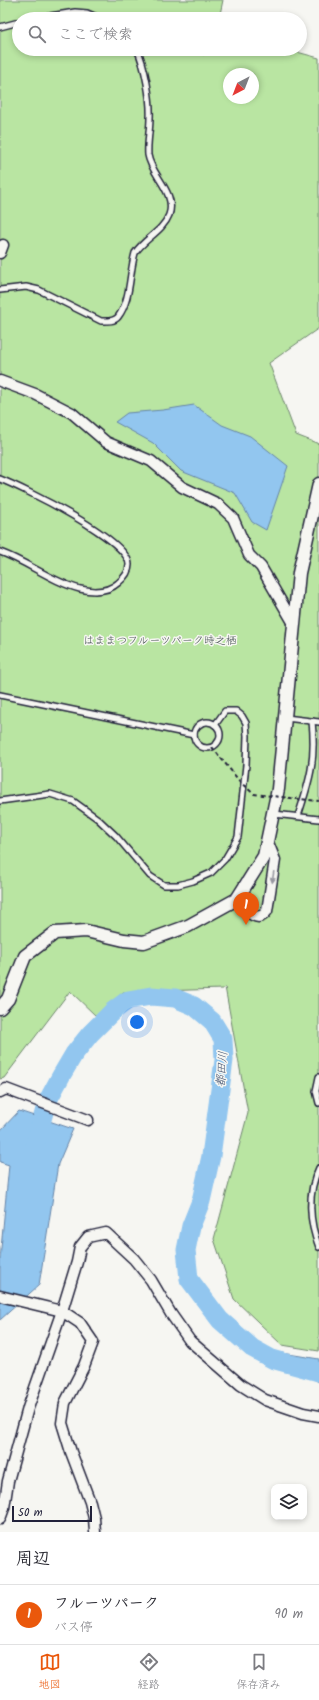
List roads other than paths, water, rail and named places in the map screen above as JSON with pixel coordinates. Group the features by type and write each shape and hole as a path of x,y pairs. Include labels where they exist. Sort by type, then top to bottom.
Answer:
{"street":[{"path":"0,381 35,394 72,413 106,442 151,461 182,487 218,504 233,518 249,555 261,567 293,622"},
{"path":"0,1008 8,999 25,956 55,933 86,931 124,940 144,942 188,926 237,899 264,856 278,789 286,718 293,622 299,573 318,493"},
{"path":"237,899 252,915 260,917 264,916 268,911 275,860 267,840"},
{"path":"3,1090 88,1120"},
{"path":"0,1519 4,1508 8,1481 28,1408 62,1311 80,1247 88,1237 106,1233 134,1259 151,1280 170,1314 190,1341 241,1385 265,1400 303,1413 319,1416"},
{"path":"0,1296 62,1311 80,1323 93,1342 84,1366 65,1403 62,1423 71,1452 90,1502 96,1532"}],"lane":[{"path":"75,12 88,12"},
{"path":"0,27 12,24"},
{"path":"0,290 26,287 39,290 101,321 110,321 118,318 126,303 135,254 138,248 163,225 170,214 170,205 166,190 148,156 150,116 142,62 140,56"},
{"path":"0,479 37,496 107,537 127,557 130,564 128,571 117,584 99,591 80,589 49,576 15,557 0,552"},
{"path":"0,695 194,735"},
{"path":"0,801 50,794 73,801 98,819 116,836 150,876 164,884 178,885 193,881 211,873 225,859 238,838 246,765 246,724 242,716 236,711 225,711 215,725"},
{"path":"286,718 319,722"},
{"path":"298,816 312,773 314,753 312,721"},
{"path":"204,722 212,722 220,732 220,738 212,747 202,748 197,744 194,735 197,725 204,722"},
{"path":"272,813 319,819"},
{"path":"319,1077 316,1091 319,1103"},
{"path":"319,1168 312,1187 310,1208 315,1237 319,1247"}],"water":[{"path":"194,405 222,425 250,436 288,466 266,530 252,522 235,493 181,471 153,443 115,422 127,413 163,410"},
{"path":"19,1111 73,1129 58,1164 39,1285 0,1320 0,1259 9,1165 0,1162 0,1131"},
{"path":"252,1348 319,1359 319,1382"}],"waterway":[{"name":"都田川","path":"35,1144 47,1102 61,1076 74,1054 90,1034 113,1011 128,1000 151,996 175,998 194,1006 212,1021 223,1039 224,1060 211,1156 201,1201 191,1226 186,1250 189,1279 220,1320 252,1348 272,1359 319,1372"}],"place":[{"name":"フルーツパーク","path":"246,925"}],"park label":[{"name":"はままつフルーツパーク時之栖","path":"160,641"}]}
